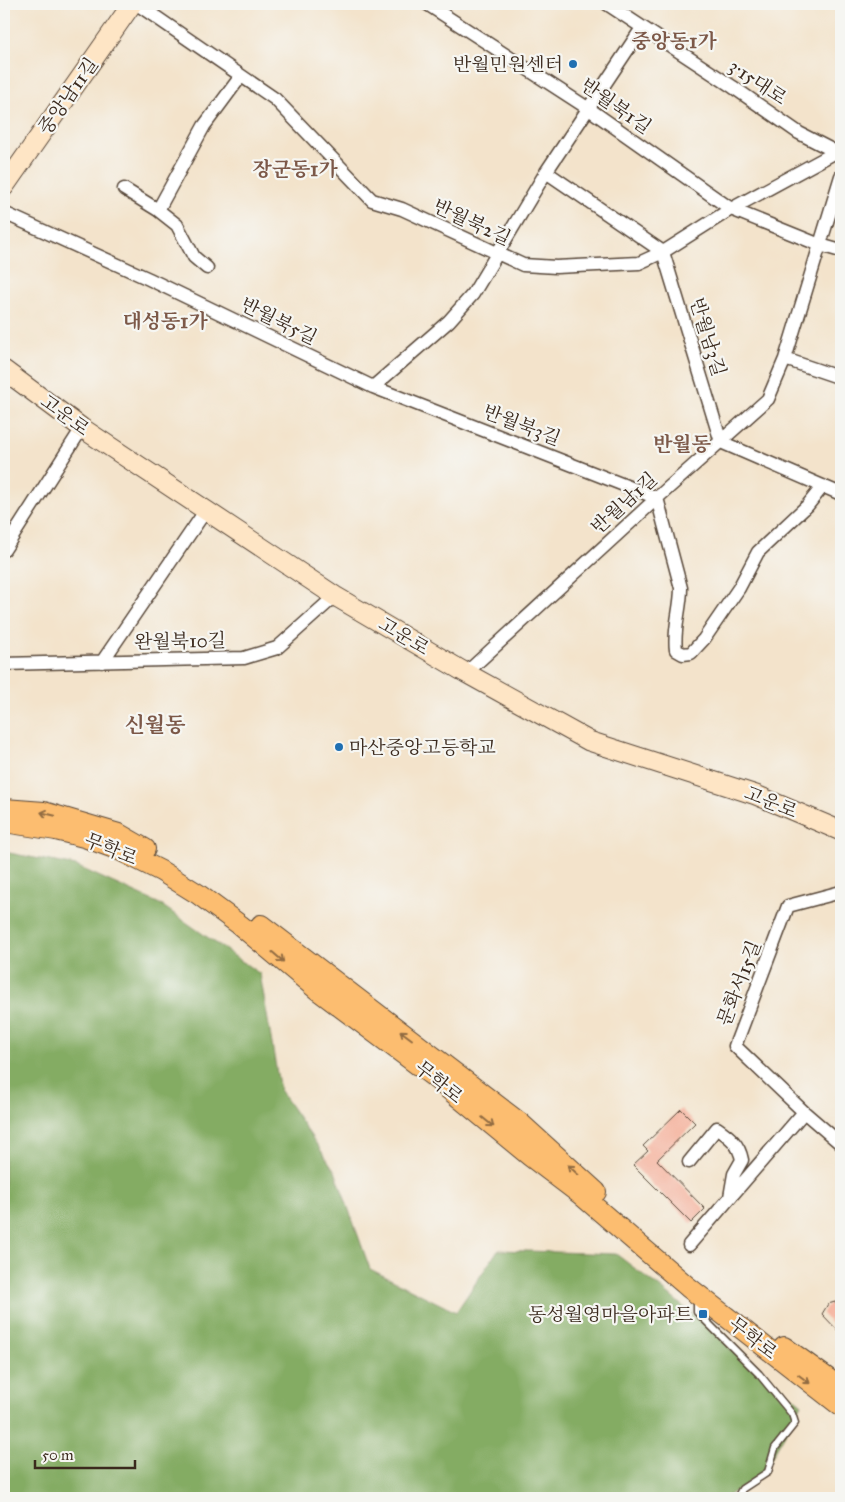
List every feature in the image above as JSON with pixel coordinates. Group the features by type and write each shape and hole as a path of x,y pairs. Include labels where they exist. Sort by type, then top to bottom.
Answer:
{"main road":[{"name":"중앙남11길","path":"4,187 132,4"},
{"name":"고운로","path":"4,370 82,428 335,596 466,673 589,741 756,794 841,831"},
{"name":"무학로","path":"4,809 44,812 119,834 218,893 520,1122 699,1285 841,1388"},
{"name":"무학로","path":"4,822 56,830 84,837 119,850 161,871 198,894 240,925 319,991 434,1077 580,1194 697,1294 841,1406"}],"street":[{"name":"반월북2길","path":"137,4 274,99 372,200 402,209 523,265 556,267 639,263 663,252 731,209 839,153"},
{"name":"반월북1길","path":"427,4 589,109 731,209 820,245 841,251"},
{"name":"3·15대로","path":"606,4 733,87 799,133 839,153"},
{"path":"373,387 449,321 473,294 546,172 642,28"},
{"path":"158,210 204,126 241,76"},
{"path":"546,172 663,252"},
{"name":"반월남1길","path":"466,673 768,399 785,359 841,176"},
{"path":"124,189 158,210 177,225 194,257 207,268"},
{"name":"반월북5길","path":"4,213 373,387"},
{"name":"반월남3길","path":"663,252 721,442"},
{"path":"785,359 841,378"},
{"name":"반월북3길","path":"373,387 657,498"},
{"path":"4,550 82,428"},
{"path":"721,442 841,494"},
{"path":"657,498 681,588 674,639 676,650 683,654 691,653 704,639 739,588 758,552 807,506 823,486"},
{"path":"102,662 206,510"},
{"name":"완월북10길","path":"4,664 244,658 277,648 335,596"},
{"name":"문화서15길","path":"841,892 788,906 735,1046 804,1112 841,1144"},
{"path":"689,1245 804,1112"},
{"path":"689,1162 716,1128 727,1136 736,1144 742,1160 734,1174 730,1198"}],"lane":[{"path":"697,1294 697,1312 759,1374 792,1414 795,1423 775,1448 768,1472 742,1489 737,1498"}],"green space":[{"path":"4,852 76,866 160,904 260,974 280,1091 335,1171 370,1269 456,1312 498,1250 616,1254 802,1404 761,1475 730,1494 728,1498 4,1498"}],"building":[{"path":"681,1109 695,1123 657,1160 705,1209 691,1223 633,1165 648,1151 643,1146"},
{"path":"835,1302 841,1306 841,1334 822,1314 828,1304"}],"place":[{"name":"반월민원센터","path":"573,64"},
{"name":"마산중앙고등학교","path":"339,747"},
{"name":"동성월영마을아파트","path":"703,1314"}],"district":[{"name":"중앙동1가","path":"674,41"},
{"name":"장군동1가","path":"295,169"},
{"name":"대성동1가","path":"165,321"},
{"name":"반월동","path":"682,444"},
{"name":"신월동","path":"155,725"}]}
